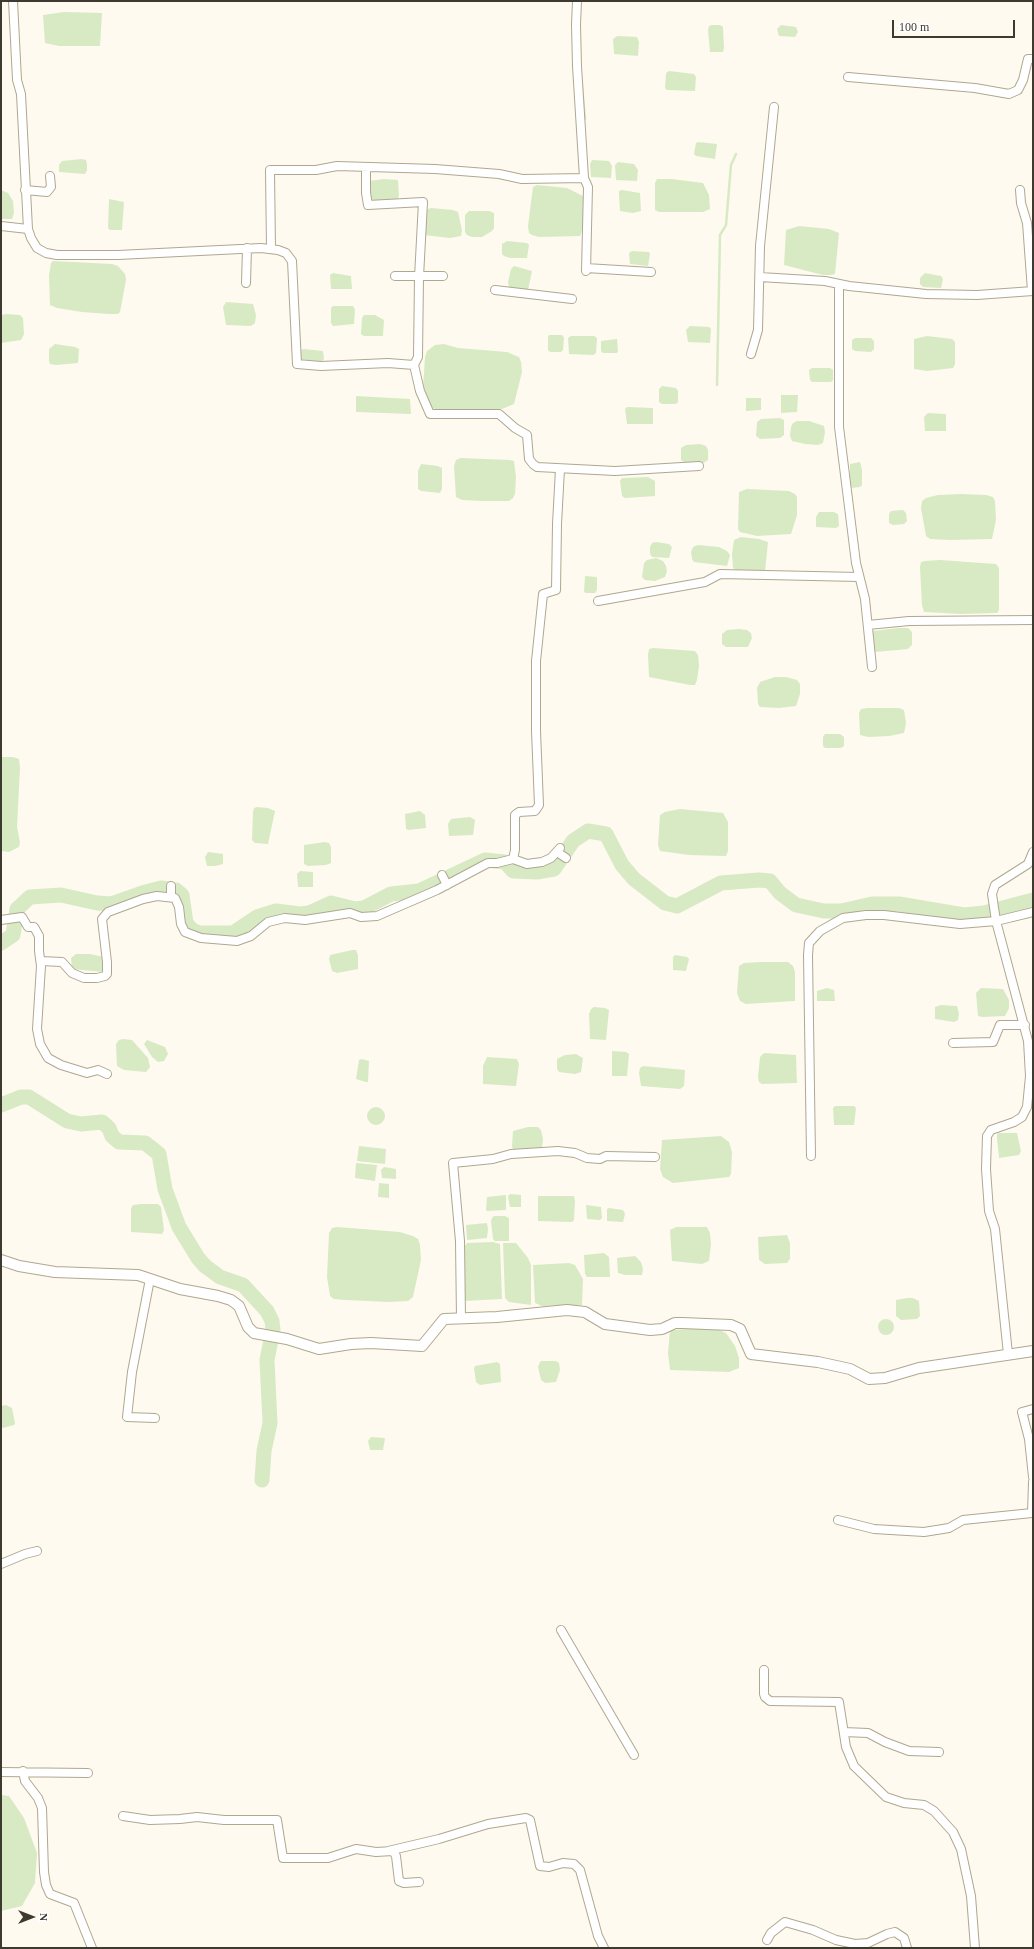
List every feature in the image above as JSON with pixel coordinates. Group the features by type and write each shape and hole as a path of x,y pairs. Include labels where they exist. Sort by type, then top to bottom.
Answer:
{"street":[{"path":"13,1 17,80 21,94 28,229 37,248 46,254 57,255 118,255 247,248 271,249 286,253 292,261 297,364 321,366 388,363 414,365"},
{"path":"577,1 577,66 584,178 588,187 586,270 651,272"},
{"path":"848,78 975,88 1009,94 1018,90 1024,80 1028,59 1033,60"},
{"path":"751,354 758,330 760,246 774,107"},
{"path":"271,249 270,170 316,170 337,166 442,169 499,174 522,179 584,178"},
{"path":"366,168 366,193 368,206 423,202 419,277 418,357 414,365 420,391 430,414 499,414 515,428 527,435 528,452 533,464 537,467 560,470 616,471 699,466"},
{"path":"25,190 47,192 51,187 50,176"},
{"path":"760,277 825,281 839,284 940,294 978,295 1033,291 1027,223 1021,203 1020,190"},
{"path":"1,226 28,229"},
{"path":"246,283 247,248"},
{"path":"395,276 443,276"},
{"path":"839,284 839,427 859,578 865,599 872,667"},
{"path":"495,290 572,299"},
{"path":"513,858 515,850 515,815 518,812 535,811 539,805 536,731 536,661 543,594 556,590 560,470"},
{"path":"598,601 704,582 720,574 859,578"},
{"path":"868,624 909,621 1033,620"},
{"path":"1008,1354 995,1229 989,1212 986,1169 987,1136 991,1130 1014,1122 1022,1117 1027,1107 1031,1092 1028,1041 1025,1025 992,904 992,894 995,885 1028,864 1033,852"},
{"path":"41,961 62,962 72,973 84,978 105,976 107,974 107,962 102,919 108,912 143,899 171,892 178,903 181,924 185,932 201,938 237,941 250,936 268,922 280,919 305,920 350,913 361,916 377,916 445,880 488,863 497,863 513,858 527,864 542,862 561,853"},
{"path":"811,1156 809,943 820,931 843,918 866,915 884,915 960,924 1033,912"},
{"path":"4,920 22,917 28,927 34,927 39,936 41,961 37,1029 40,1044 48,1058 61,1065 87,1073 98,1070 107,1074"},
{"path":"953,1043 993,1042 1000,1024 1025,1025"},
{"path":"461,1319 460,1241 453,1163 493,1159 511,1154 558,1151 574,1153 587,1158 600,1159 606,1156 656,1157"},
{"path":"1,1260 19,1266 55,1272 138,1275 180,1289 218,1296 235,1302 242,1311 248,1327 254,1333 258,1335 278,1337 319,1349 351,1344 372,1343 422,1346 427,1343 441,1321 447,1318 461,1319 567,1310 586,1312 605,1324 650,1330 662,1329 675,1323 724,1324 740,1329 750,1354 818,1362 850,1369 869,1379 885,1378 913,1369 1033,1351"},
{"path":"150,1279 132,1372 127,1417 155,1418"},
{"path":"1033,1409 1022,1412 1029,1439 1033,1477"},
{"path":"838,1520 874,1529 924,1532 949,1528 963,1520 1032,1513 1033,1482"},
{"path":"1,1564 24,1554 37,1551"},
{"path":"561,1630 634,1755"},
{"path":"764,1670 764,1694 767,1699 779,1702 837,1701 841,1707 846,1747 854,1766 886,1797 904,1803 924,1805 934,1811 953,1832 961,1849 972,1896 975,1948"},
{"path":"844,1732 868,1733 893,1746 909,1751 938,1752"},
{"path":"1,1772 23,1771 88,1773"},
{"path":"23,1771 25,1781 38,1798 42,1808 44,1872 46,1885 50,1894 74,1903 92,1948"},
{"path":"123,1816 150,1820 197,1817 224,1820 277,1820 283,1858 328,1858 356,1849 376,1852 388,1851 438,1839 488,1824 526,1818 530,1820 540,1866 549,1867 563,1863 574,1864 580,1870 598,1936 604,1948"},
{"path":"388,1851 392,1851 396,1856 399,1881 404,1883 419,1882"},
{"path":"767,1940 771,1933 785,1922 813,1930 836,1940 855,1944 868,1943 886,1934 895,1932 904,1938 907,1948"}],"shaded area":[{"path":"64,12 102,13 100,46 59,46 45,43 43,15"},
{"path":"720,25 723,27 723,52 710,52 708,30 709,26"},
{"path":"781,25 796,27 798,32 795,37 779,36 777,29"},
{"path":"617,36 637,37 639,42 638,56 614,54 613,39"},
{"path":"669,71 694,74 696,77 695,91 667,90 665,88 666,73"},
{"path":"696,143 717,144 715,159 696,156 694,154"},
{"path":"86,160 87,165 85,174 59,172 59,165 62,161"},
{"path":"592,160 609,161 612,166 611,178 591,177 590,164"},
{"path":"618,162 634,164 638,170 637,181 616,180 615,165"},
{"path":"384,179 398,180 399,196 397,200 377,201 370,199 369,181"},
{"path":"657,179 672,179 703,183 709,195 710,209 703,212 659,212 655,210 655,183"},
{"path":"537,185 567,188 583,196 584,218 580,236 539,237 529,233 528,226 533,187"},
{"path":"1,190 8,193 13,201 14,213 12,219 1,219"},
{"path":"622,190 640,193 641,211 633,213 620,211 619,191"},
{"path":"109,199 124,202 122,230 110,230 108,228"},
{"path":"428,209 453,210 458,212 462,230 461,236 450,238 424,235 424,215"},
{"path":"469,211 489,211 494,213 494,228 492,231 482,237 472,237 467,235 465,232 465,215"},
{"path":"799,226 829,229 839,233 835,274 823,275 784,265 786,230"},
{"path":"507,241 527,243 529,245 527,258 510,258 504,256 502,254 502,244"},
{"path":"632,251 649,252 648,266 630,264 629,253"},
{"path":"53,261 112,264 118,266 125,274 126,280 120,312 118,314 109,314 82,312 57,308 50,305 49,275 51,263"},
{"path":"514,266 532,271 528,290 509,288 508,282 511,269"},
{"path":"333,273 351,276 352,289 331,289 330,275"},
{"path":"925,273 941,276 943,279 941,288 923,287 920,284 920,278"},
{"path":"226,302 253,304 256,315 255,323 251,326 226,325 223,307"},
{"path":"333,306 353,306 355,310 354,324 333,326 331,323 331,308"},
{"path":"1,315 20,315 23,318 24,334 21,340 1,343"},
{"path":"364,315 375,315 384,320 383,336 364,336 361,334 362,318"},
{"path":"690,326 709,327 711,329 710,343 688,342 686,330"},
{"path":"549,335 562,335 564,338 563,350 561,352 550,352 548,350"},
{"path":"571,336 594,336 597,338 596,353 593,355 569,354 568,338"},
{"path":"927,336 952,339 955,342 955,364 953,368 927,371 914,369 914,339"},
{"path":"855,338 871,338 874,341 874,349 871,352 855,351 852,349 852,340"},
{"path":"617,339 617,353 603,353 601,351 601,341"},
{"path":"55,344 79,349 78,363 56,365 50,364 49,349"},
{"path":"444,344 458,348 507,352 519,357 522,372 514,404 502,409 435,409 429,406 425,400 423,388 425,357 427,351 435,345"},
{"path":"301,350 323,351 324,359 321,362 301,359"},
{"path":"812,368 830,368 833,370 833,380 831,382 812,382 810,380 809,370"},
{"path":"662,386 676,388 678,391 678,402 676,404 662,404 659,402 659,389"},
{"path":"781,395 798,395 797,412 781,413"},
{"path":"356,396 410,399 411,414 356,412"},
{"path":"746,398 761,398 761,410 746,411"},
{"path":"627,407 653,408 653,424 627,424 625,409"},
{"path":"928,413 946,414 946,431 925,431 924,417"},
{"path":"780,418 784,420 784,435 780,438 760,439 756,436 757,422 761,419"},
{"path":"797,421 809,421 824,426 825,432 823,443 818,445 792,441 790,436 791,427 793,423"},
{"path":"700,444 706,446 708,450 708,460 702,464 684,462 681,460 681,448 686,445"},
{"path":"461,458 514,461 516,477 515,494 513,498 509,501 481,501 462,500 456,497 454,466 456,460"},
{"path":"860,462 862,470 862,485 860,487 852,488 850,482 850,464"},
{"path":"421,464 438,466 442,468 442,489 440,493 421,491 418,489 418,471"},
{"path":"648,477 655,481 655,496 625,498 622,496 620,481 622,478"},
{"path":"747,489 789,491 795,494 797,497 797,515 791,534 757,536 740,532 738,529 739,492"},
{"path":"938,495 986,495 993,497 995,501 996,520 992,539 950,540 930,539 926,536 921,508 922,501 926,498"},
{"path":"903,510 906,513 907,521 904,524 893,525 889,523 889,514 891,511"},
{"path":"819,512 834,512 838,514 839,526 836,528 816,527 816,517"},
{"path":"741,537 759,539 768,542 765,572 738,572 733,568 732,554 734,540"},
{"path":"656,542 669,544 672,547 669,558 652,557 650,554 650,547 652,543"},
{"path":"698,545 719,547 727,551 730,555 727,566 694,562 691,552 693,547"},
{"path":"656,558 663,561 666,566 667,571 665,577 655,581 645,580 642,577 644,563 647,560"},
{"path":"940,560 996,564 999,568 999,610 997,613 961,614 924,612 922,605 921,562"},
{"path":"585,576 597,577 597,590 595,593 584,592"},
{"path":"908,628 912,632 912,645 908,649 875,652 873,648 873,631"},
{"path":"727,630 747,630 751,633 752,638 748,647 726,647 722,644 722,634"},
{"path":"649,649 695,651 698,655 699,666 695,685 649,677 648,655"},
{"path":"775,677 786,677 797,680 800,684 800,694 796,706 779,708 760,707 758,704 757,688 760,682"},
{"path":"899,708 904,710 906,723 904,733 889,736 868,737 860,735 859,713 861,709"},
{"path":"825,734 840,734 844,737 844,746 841,748 825,748 823,746 823,737"},
{"path":"1,757 13,757 19,759 20,768 17,827 20,842 19,847 9,852 1,851"},
{"path":"254,808 268,808 275,811 268,844 255,843 252,840 253,812"},
{"path":"680,809 723,813 728,822 728,851 726,856 689,855 660,851 658,845 660,815 665,812"},
{"path":"420,811 425,815 426,828 406,829 405,814"},
{"path":"470,817 475,820 473,835 449,836 448,824 451,819"},
{"path":"325,842 329,843 331,847 331,863 326,865 308,866 304,864 304,845"},
{"path":"208,852 223,854 223,864 207,866 205,857"},
{"path":"300,871 313,872 313,887 298,887 297,874"},
{"path":"356,950 358,955 358,969 337,973 332,971 329,959 330,955"},
{"path":"76,954 90,954 104,957 103,972 72,969 71,958"},
{"path":"675,955 687,957 689,959 686,971 673,970 673,957"},
{"path":"788,962 793,966 795,972 795,1001 746,1004 740,1001 737,993 739,966 744,963"},
{"path":"827,988 834,990 835,1001 817,1001 817,991"},
{"path":"981,988 1003,989 1009,1000 1009,1008 1005,1016 978,1016 976,993"},
{"path":"941,1005 957,1006 959,1014 958,1020 954,1022 935,1019 935,1007"},
{"path":"594,1007 609,1010 606,1040 590,1039 589,1014 591,1009"},
{"path":"119,1040 132,1040 148,1058 150,1067 146,1072 124,1070 117,1066 116,1044"},
{"path":"147,1040 165,1047 168,1054 164,1061 158,1062 152,1057 144,1044"},
{"path":"612,1051 626,1052 629,1054 627,1076 612,1076"},
{"path":"764,1053 796,1055 797,1083 762,1084 759,1082 760,1057"},
{"path":"576,1054 583,1058 581,1072 575,1074 559,1072 557,1069 557,1059 565,1055"},
{"path":"487,1057 517,1059 519,1064 516,1086 483,1084 483,1066"},
{"path":"362,1059 369,1061 368,1082 356,1079 359,1060"},
{"path":"643,1066 685,1070 684,1086 680,1089 641,1086 639,1073 640,1068"},
{"path":"835,1106 854,1106 856,1108 854,1125 834,1125 833,1108"},
{"path":"376,1107 382,1110 385,1116 382,1122 376,1125 370,1122 367,1116 370,1110"},
{"path":"528,1127 538,1127 541,1130 543,1139 542,1148 513,1150 513,1131"},
{"path":"1017,1133 1021,1151 1019,1155 999,1158 997,1134"},
{"path":"721,1136 729,1142 732,1152 731,1174 729,1177 673,1183 663,1177 660,1169 662,1140"},
{"path":"359,1146 386,1149 385,1164 357,1161"},
{"path":"356,1163 377,1165 375,1181 355,1178"},
{"path":"384,1167 396,1169 396,1179 382,1178 381,1170"},
{"path":"379,1183 389,1184 389,1198 378,1197"},
{"path":"510,1194 521,1195 521,1207 510,1207 508,1196"},
{"path":"506,1195 506,1210 486,1210 487,1197"},
{"path":"538,1196 574,1196 574,1220 572,1222 538,1221"},
{"path":"158,1204 161,1207 164,1230 162,1234 131,1232 131,1208 133,1205"},
{"path":"586,1205 601,1207 602,1218 600,1220 587,1219"},
{"path":"607,1209 623,1210 625,1214 623,1222 607,1221"},
{"path":"494,1216 505,1216 509,1218 509,1241 495,1241 493,1239 491,1221"},
{"path":"487,1223 487,1238 467,1240 466,1225"},
{"path":"337,1227 400,1232 418,1239 421,1260 413,1297 408,1301 389,1302 334,1299 330,1296 327,1277 329,1233 332,1228"},
{"path":"676,1227 707,1227 710,1233 711,1245 709,1261 702,1264 672,1261 670,1230"},
{"path":"787,1235 790,1243 790,1259 787,1263 765,1264 759,1260 758,1237"},
{"path":"493,1242 500,1244 502,1299 464,1301 463,1249 467,1243"},
{"path":"503,1243 516,1243 528,1258 531,1265 531,1305 509,1302 505,1298"},
{"path":"604,1253 609,1257 610,1277 587,1277 585,1274 584,1255"},
{"path":"635,1256 641,1262 643,1269 642,1275 625,1275 618,1273 617,1258"},
{"path":"569,1263 575,1265 583,1279 582,1305 542,1306 535,1303 533,1265"},
{"path":"913,1298 919,1301 920,1316 917,1319 901,1320 896,1316 896,1300"},
{"path":"886,1319 892,1321 894,1327 892,1333 886,1335 880,1333 878,1327 880,1321"},
{"path":"705,1328 717,1329 726,1333 735,1346 739,1358 739,1368 729,1372 670,1370 668,1353 670,1330"},
{"path":"542,1361 556,1361 559,1363 560,1370 556,1382 545,1383 541,1380 538,1367"},
{"path":"497,1362 500,1364 501,1382 480,1385 476,1382 475,1366"},
{"path":"6,1405 12,1408 15,1423 14,1425 3,1428 1,1427 1,1406"},
{"path":"371,1437 385,1438 383,1450 370,1450 368,1441"},
{"path":"1,1795 9,1796 24,1818 37,1853 35,1883 22,1906 1,1911"}],"waterway":[{"path":"581,75 585,119"},
{"path":"717,385 720,235 726,225 731,165 736,154"},
{"path":"1,943 13,935 17,909 30,897 61,895 97,903 111,904 161,888 176,890 182,895 186,923 192,930 199,933 233,933 257,917 276,911 300,914 309,913 331,903 355,909 364,908 391,894 419,891 485,860 505,862 513,871 537,872 554,869 573,841 588,831 606,834 622,865 634,879 665,903 677,906 721,883 759,880 770,881 780,893 796,905 824,911 841,911 872,904 899,904 964,915 984,913 1033,900"},
{"path":"1,1105 21,1097 29,1097 67,1121 81,1124 102,1122 109,1128 112,1136 119,1142 145,1143 159,1154 165,1189 179,1227 198,1258 205,1266 220,1277 243,1285 267,1311 272,1321 273,1330 267,1360 270,1423 264,1451 262,1480"}]}
